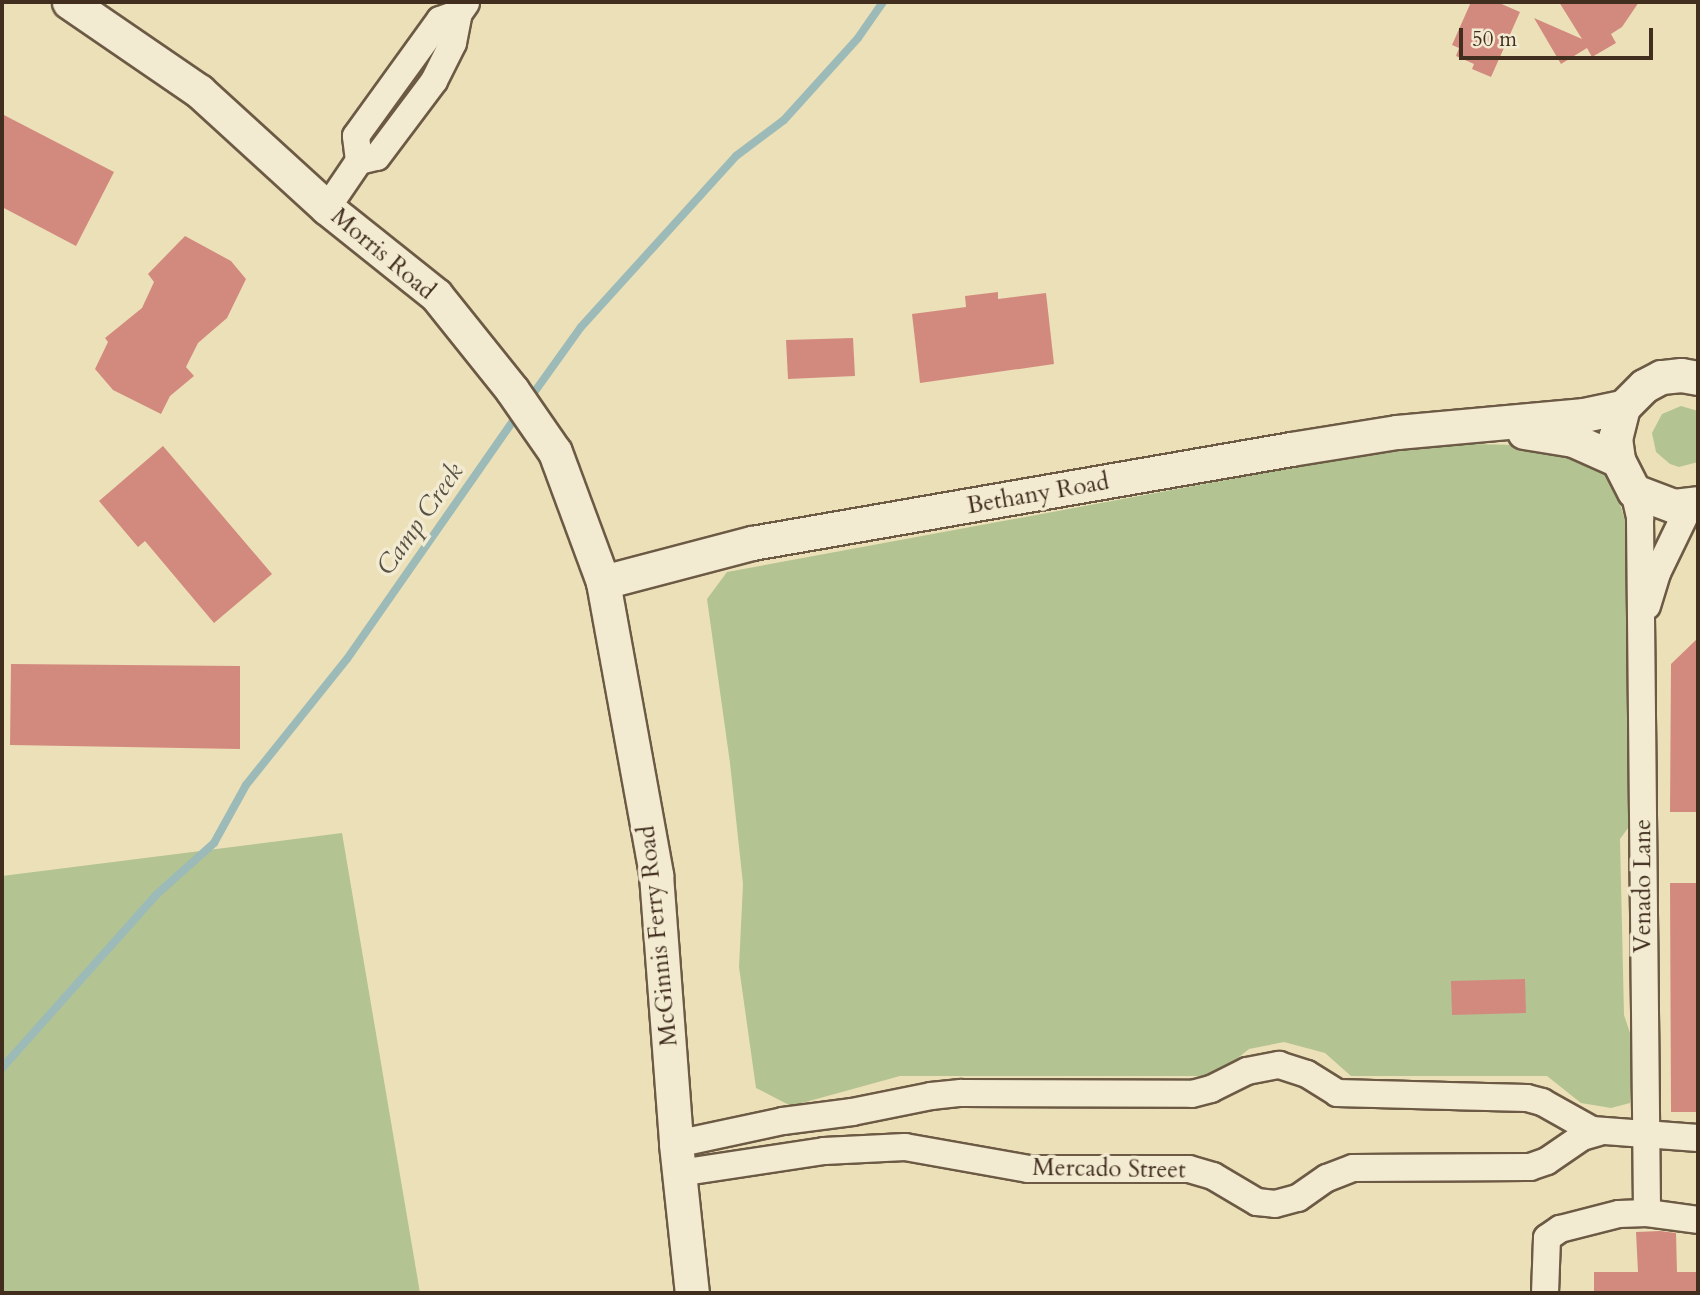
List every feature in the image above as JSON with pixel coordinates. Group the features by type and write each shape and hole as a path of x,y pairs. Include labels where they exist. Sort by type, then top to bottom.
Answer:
{"street":[{"name":"Morris Road","path":"69,2 199,91 327,208 436,295 512,390 555,452 603,582"},
{"path":"327,208 359,161 356,136 440,20 463,8"},
{"path":"359,161 377,157 434,81 453,43 463,8"},
{"path":"389,90 414,108"},
{"path":"1694,504 1657,502 1634,491 1618,460 1615,438 1622,407 1644,386 1661,377 1698,377"},
{"name":"Bethany Road","path":"603,582 752,544 1336,441 1584,415 1622,407"},
{"name":"Bethany Road","path":"1476,425 1573,440 1618,460"},
{"name":"Venado Lane","path":"1634,491 1640,518 1647,1213"},
{"name":"Venado Lane","path":"1641,639 1657,573 1694,504"},
{"name":"McGinnis Ferry Road","path":"603,582 656,876 678,1158 692,1293"},
{"name":"Mercado Street","path":"678,1158 783,1121 941,1095 1192,1094 1211,1089 1247,1071 1279,1065 1290,1067 1337,1093 1527,1098 1542,1102 1576,1123 1599,1132"},
{"name":"Mercado Street","path":"678,1158 905,1147 1028,1169 1189,1169 1213,1176 1257,1202 1275,1204 1298,1198 1327,1178 1353,1168 1530,1167 1547,1161 1582,1137 1599,1132 1698,1138"},
{"path":"1545,1293 1547,1238 1560,1229 1619,1214 1647,1213 1698,1220"}],"green space":[{"path":"1681,406 1698,411 1698,462 1679,467 1670,464 1656,452 1652,433 1662,414"},
{"path":"1426,443 1517,445 1585,457 1612,477 1629,534 1631,824 1620,839 1624,1015 1634,1045 1630,1103 1611,1108 1581,1103 1547,1076 1351,1076 1325,1053 1284,1042 1249,1049 1215,1076 900,1076 791,1106 756,1088 739,967 743,884 730,763 707,599 727,572"},
{"path":"342,833 420,1293 2,1293 2,876"}],"building":[{"path":"1471,2 1497,2 1520,12 1491,77 1472,69 1474,64 1456,56 1459,48 1452,45"},
{"path":"1559,2 1639,2 1622,27 1611,34 1616,43 1592,57 1587,48 1561,64 1534,18 1582,39"},
{"path":"2,114 114,172 76,246 2,207"},
{"path":"185,236 231,261 246,279 227,318 198,343 186,367 194,376 170,396 161,414 113,390 95,369 108,342 105,338 142,308 154,282 148,274"},
{"path":"998,292 998,299 1046,293 1054,364 920,383 912,314 966,307 965,296"},
{"path":"853,338 855,376 788,379 786,340"},
{"path":"163,446 272,574 214,623 145,541 138,547 99,501"},
{"path":"1698,638 1698,812 1670,812 1671,664"},
{"path":"11,664 240,666 240,749 10,745"},
{"path":"1670,883 1698,883 1698,1112 1671,1112"},
{"path":"1525,979 1526,1013 1452,1015 1451,981"},
{"path":"1636,1232 1676,1233 1677,1272 1698,1272 1698,1293 1594,1293 1594,1272 1638,1272"}],"waterway":[{"name":"Camp Creek","path":"528,401 581,327 736,156 784,120 858,38 883,2"},
{"name":"Camp Creek","path":"2,1068 156,895 214,843 246,785 347,659 518,414"}]}
